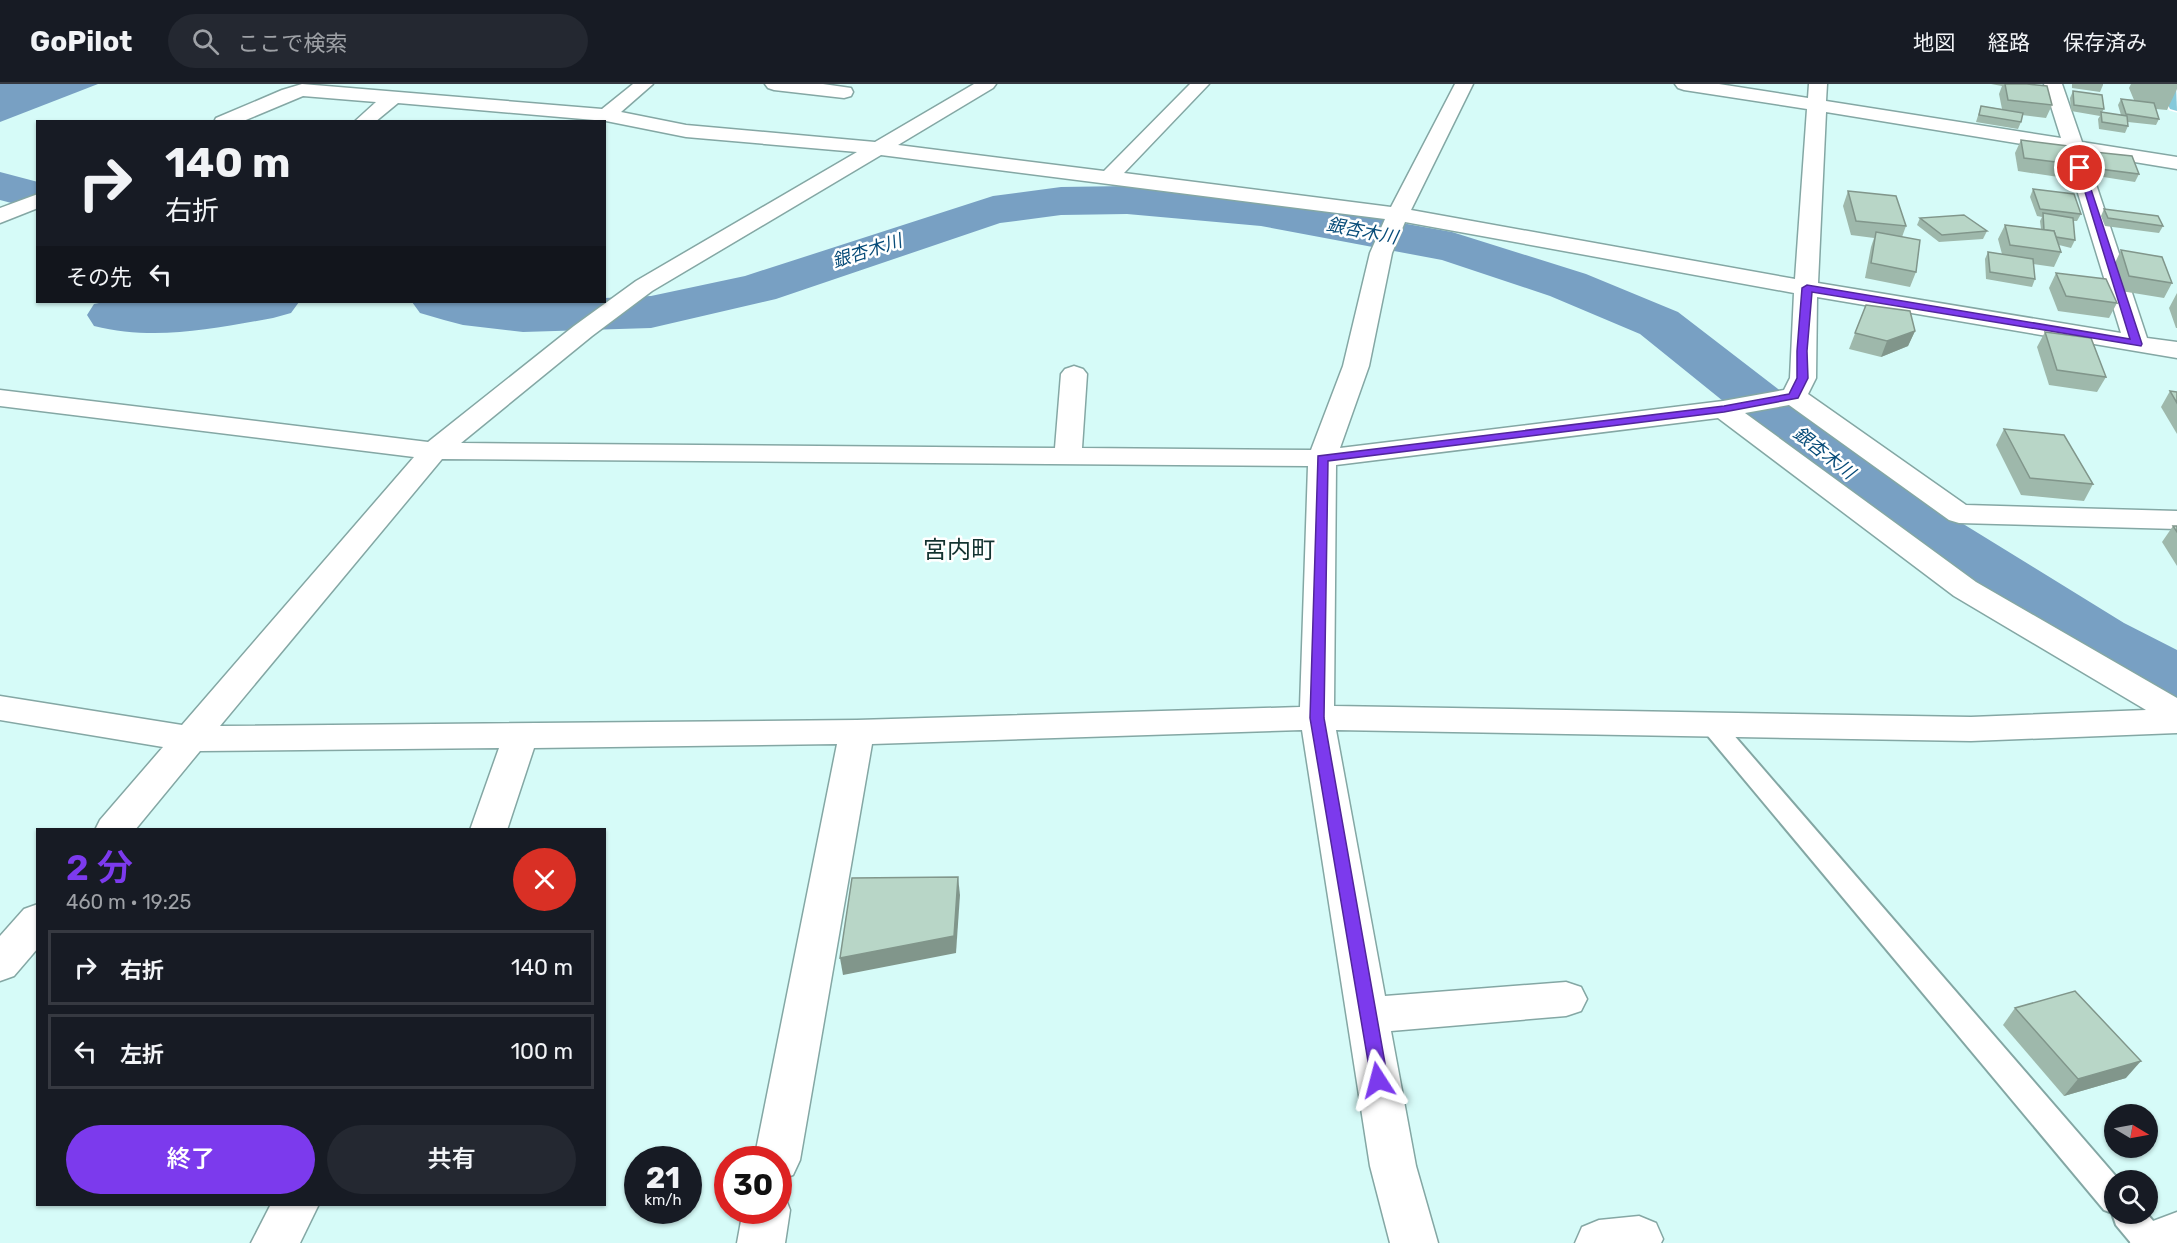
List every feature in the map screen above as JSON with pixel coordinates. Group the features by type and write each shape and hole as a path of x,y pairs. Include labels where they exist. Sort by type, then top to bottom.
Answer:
{"main road":[{"path":"2167,84 2177,105"}],"street":[{"path":"606,115 644,84"},
{"path":"774,84 844,92"},
{"path":"115,828 434,451 582,332 644,286 987,84"},
{"path":"1109,177 1200,84"},
{"path":"1414,1243 1393,1166 1317,718 1322,458 1356,366 1381,253 1398,214 1464,84"},
{"path":"1684,84 1817,94 2073,146 2177,163"},
{"path":"2053,84 2137,344"},
{"path":"227,120 302,90 606,115 686,131 877,148 1398,214 1807,288 2177,350"},
{"path":"1794,396 1803,378 1802,351 1817,94"},
{"path":"365,120 394,97"},
{"path":"536,120 554,110"},
{"path":"0,216 33,202"},
{"path":"1068,456 1074,374"},
{"path":"0,398 434,451 1322,458 1724,409 1794,396 1959,514 2177,520"},
{"path":"1724,409 1965,588 2177,713"},
{"path":"0,708 189,740 857,732 1317,718 1971,729 2177,721"},
{"path":"780,1146 857,732"},
{"path":"489,828 521,736"},
{"path":"0,964 36,922"},
{"path":"1368,1015 1566,999"},
{"path":"275,1243 295,1206"},
{"path":"761,1243 764,1224"},
{"path":"2153,1243 2177,1235"}],"lane":[{"path":"1711,724 2104,1186"},
{"path":"2136,1224 2153,1243"}],"water":[{"path":"0,84 98,84 0,122"}],"building":[{"path":"2005,84 2047,86 2052,105 2008,100"},
{"path":"2073,91 2102,95 2104,109 2074,105"},
{"path":"2121,99 2154,103 2159,119 2126,114"},
{"path":"1981,106 2023,113 2021,122 1979,115"},
{"path":"2101,112 2127,116 2128,126 2102,122"},
{"path":"2021,140 2068,146 2072,164 2024,158"},
{"path":"2094,152 2132,156 2139,174 2100,169"},
{"path":"2033,189 2074,194 2081,214 2040,209"},
{"path":"1848,191 1896,196 1906,226 1856,221"},
{"path":"2104,209 2158,216 2163,226 2108,218"},
{"path":"2043,213 2073,218 2075,240 2056,237 2054,231 2044,230"},
{"path":"1964,215 1987,231 1942,235 1920,218"},
{"path":"2005,225 2054,231 2061,252 2010,245"},
{"path":"1876,232 1920,240 1916,272 1871,263"},
{"path":"2121,250 2162,257 2172,283 2129,276"},
{"path":"1988,252 2033,259 2035,279 1990,272"},
{"path":"2056,273 2106,279 2117,303 2066,296"},
{"path":"1866,305 1910,311 1915,331 1887,341 1855,333"},
{"path":"2045,332 2091,338 2106,377 2057,370"},
{"path":"2170,391 2177,392 2177,403"},
{"path":"2004,429 2064,435 2093,484 2030,478"},
{"path":"958,877 954,936 840,958 852,878"},
{"path":"2075,991 2141,1061 2078,1079 2015,1008"}],"waterway":[{"name":"銀杏木川","path":"0,186 36,195"},
{"name":"銀杏木川","path":"442,303 463,309 523,316 651,312 758,288 993,210 1061,201 1127,200 1261,212 1452,247 1568,285 1659,323 1891,506 2099,639 2177,681"},
{"path":"113,315 158,319 267,303"}],"district":[{"name":"宮内町","path":"959,550"}],"route":[{"path":"1378,1080 1317,718 1322,458 1724,409 1794,396 1803,378 1802,351 1807,288 2137,344 2080,168"}]}
